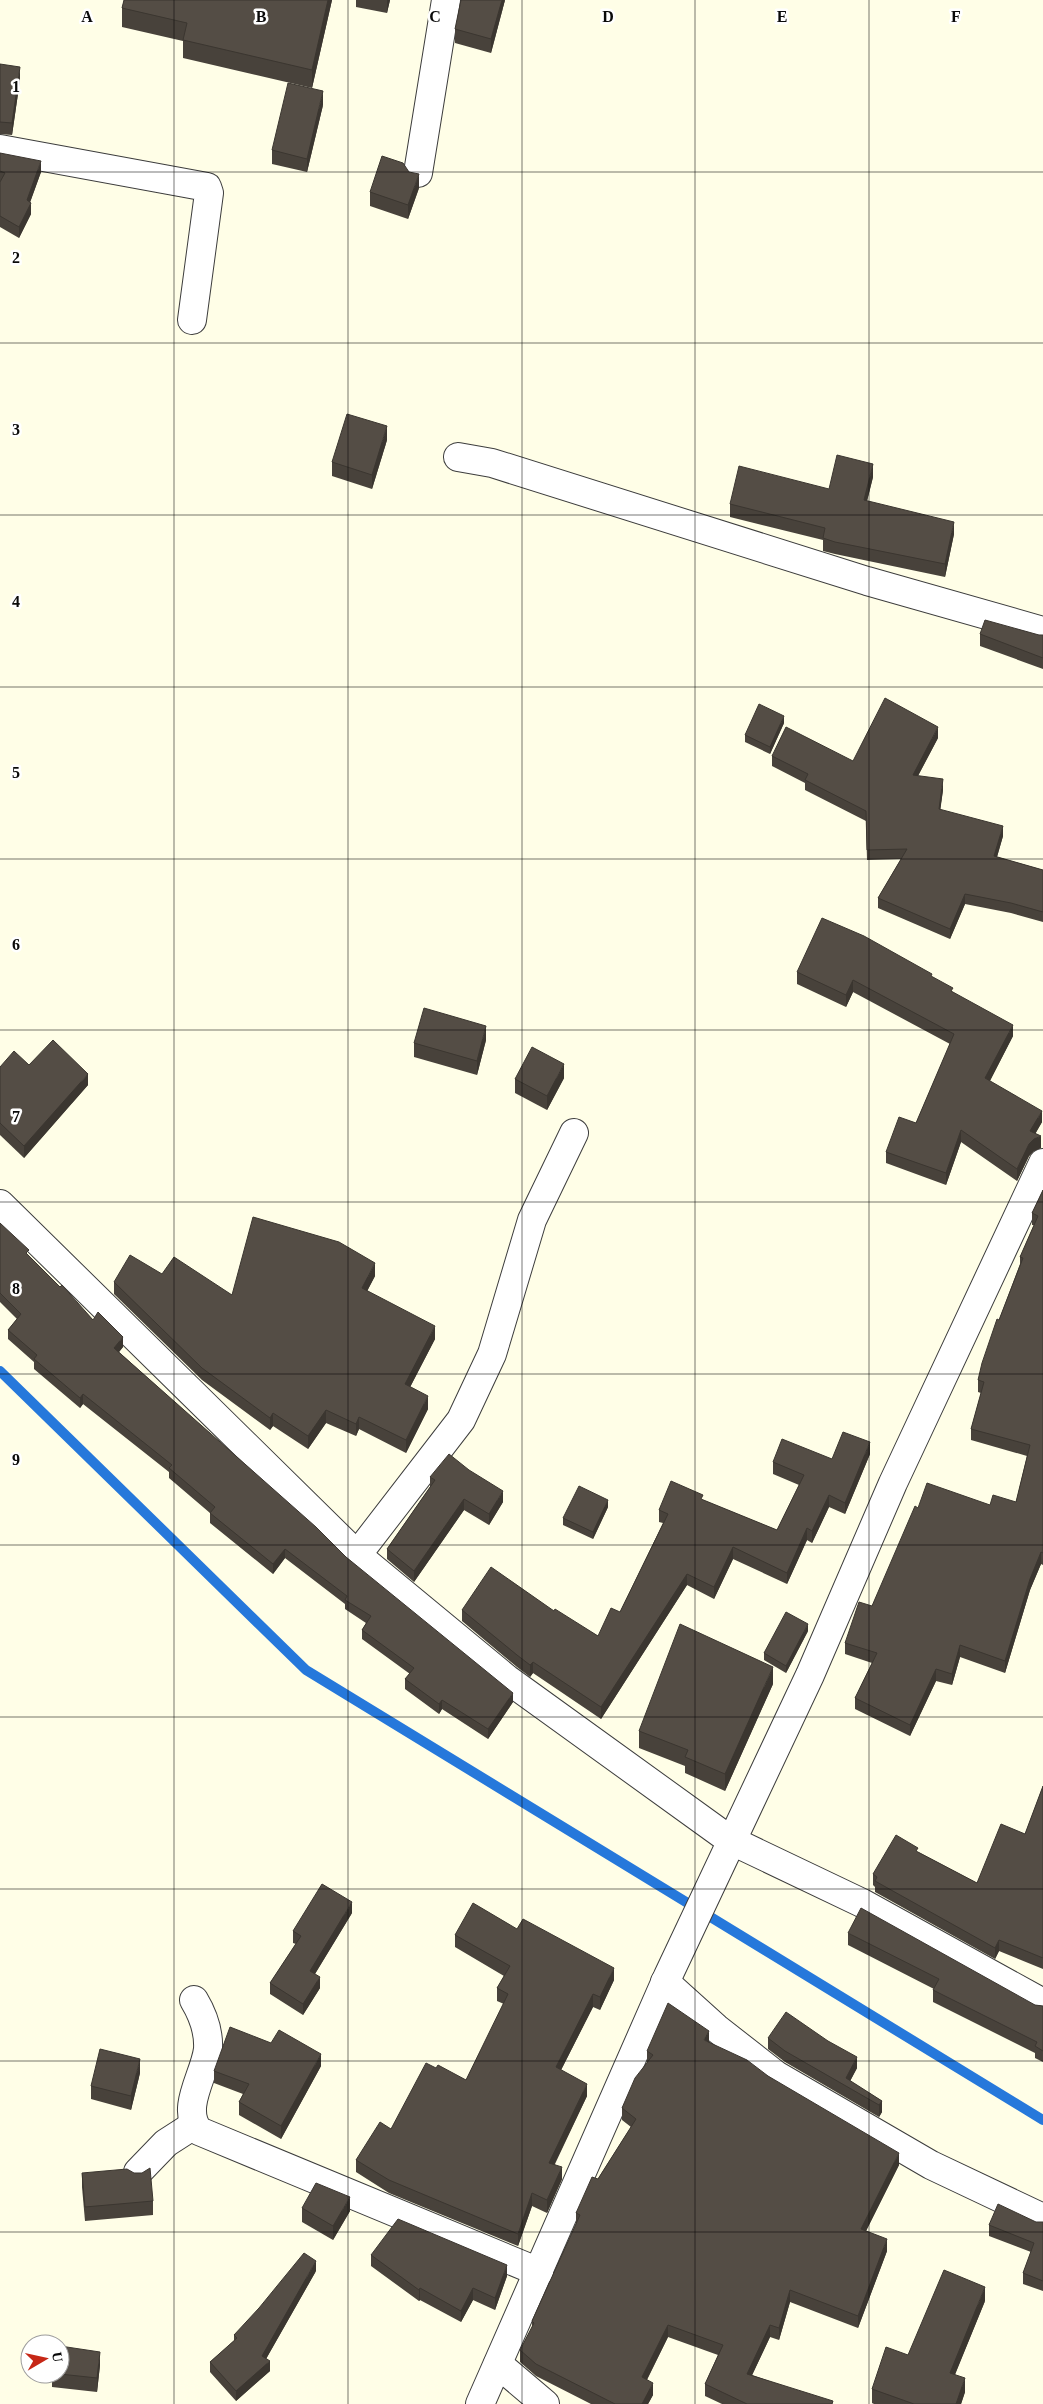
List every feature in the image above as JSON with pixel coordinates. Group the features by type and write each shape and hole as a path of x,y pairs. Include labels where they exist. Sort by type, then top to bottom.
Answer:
{"street":[{"path":"418,173 446,0"},
{"path":"0,149 207,186 209,193 192,320"},
{"path":"458,457 492,463 868,581 1043,631"},
{"path":"357,1555 461,1420 492,1354 532,1220 574,1133"},
{"path":"480,2404 730,1840 810,1675 893,1483 1043,1163"},
{"path":"0,1204 357,1555 507,1679 730,1840 862,1904 1043,2003"},
{"path":"667,1979 716,2028 776,2075 932,2166 1043,2218"},
{"path":"194,2000 206,2024 208,2048 191,2106 194,2125 199,2131 539,2272"},
{"path":"138,2172 166,2143 194,2125"},
{"path":"498,2364 546,2404"}],"building":[{"path":"124,0 328,0 312,70 183,40 187,23 122,8"},
{"path":"461,0 502,0 491,39 455,29"},
{"path":"0,64 20,67 12,123 0,122"},
{"path":"288,83 323,91 307,159 272,150"},
{"path":"0,153 41,161 27,200 31,203 19,227 0,216 0,182 5,173 0,171"},
{"path":"382,156 403,163 409,172 419,174 408,205 370,192"},
{"path":"347,414 387,426 372,475 332,462"},
{"path":"837,455 873,464 864,500 954,522 945,564 835,542 823,538 825,528 730,504 739,466 829,489"},
{"path":"985,620 1043,635 1043,658 980,634"},
{"path":"885,698 938,727 913,775 943,779 939,809 1003,826 994,856 1043,870 1043,912 1011,903 965,894 950,929 878,898 907,849 867,850 866,811 805,780 808,774 772,756 786,727 853,761"},
{"path":"759,704 784,716 770,747 745,735"},
{"path":"822,918 864,936 932,974 931,976 953,988 951,991 1013,1025 985,1078 1042,1111 1030,1131 1041,1136 1029,1144 1017,1169 961,1130 946,1173 886,1152 899,1117 916,1123 954,1034 853,980 846,995 797,972"},
{"path":"424,1008 486,1026 477,1061 414,1043"},
{"path":"53,1040 88,1074 24,1146 0,1123 0,1067 14,1051 29,1065"},
{"path":"532,1047 564,1064 547,1096 515,1079"},
{"path":"1043,1190 1043,1553 1041,1552 1030,1579 1005,1661 960,1645 952,1674 936,1669 910,1725 855,1698 877,1653 845,1643 859,1602 872,1606 915,1506 918,1508 927,1483 990,1505 993,1495 1016,1502 1030,1445 971,1429 984,1382 978,1380 982,1363 997,1319 999,1320 1023,1258 1020,1257 1038,1216 1032,1213"},
{"path":"253,1217 339,1242 375,1263 362,1288 435,1326 405,1384 428,1396 406,1440 359,1417 356,1424 326,1410 308,1436 273,1413 270,1418 202,1368 114,1282 130,1255 162,1274 174,1257 232,1295"},
{"path":"0,1223 29,1250 26,1253 60,1287 62,1285 93,1320 98,1312 123,1337 114,1348 316,1527 346,1557 513,1693 488,1729 442,1700 439,1704 405,1679 414,1668 362,1630 371,1616 345,1600 347,1596 285,1549 273,1564 210,1513 215,1507 169,1468 172,1465 83,1394 80,1398 34,1359 37,1355 8,1330 21,1314 0,1293"},
{"path":"843,1432 870,1442 845,1503 829,1495 812,1531 807,1528 787,1573 733,1547 714,1587 687,1574 601,1707 533,1662 530,1665 462,1610 491,1567 554,1611 555,1609 598,1636 611,1608 620,1612 668,1514 659,1510 671,1481 703,1495 701,1499 777,1530 804,1475 773,1462 782,1439 832,1459"},
{"path":"449,1454 469,1470 503,1491 489,1514 464,1499 414,1571 387,1549 435,1480 430,1477"},
{"path":"579,1486 608,1500 593,1532 563,1518"},
{"path":"786,1612 808,1624 786,1666 764,1653"},
{"path":"680,1624 773,1667 725,1774 685,1757 688,1750 639,1731"},
{"path":"1043,1786 1043,1958 999,1940 995,1948 875,1881 877,1877 873,1874 896,1835 918,1848 916,1851 977,1883 1001,1824 1025,1834"},
{"path":"322,1884 352,1902 310,1971 320,1977 303,2004 270,1983 301,1936 293,1931"},
{"path":"473,1903 517,1929 523,1919 614,1968 600,1997 593,1994 556,2067 587,2084 549,2163 562,2167 547,2200 532,2193 518,2234 389,2180 356,2160 380,2122 391,2129 426,2063 436,2068 438,2065 466,2080 508,1994 497,1988 510,1966 455,1935"},
{"path":"861,1908 1035,2005 1043,2006 1043,2051 1035,2046 1037,2042 933,1990 939,1979 848,1933"},
{"path":"668,2003 709,2031 704,2040 747,2060 768,2076 899,2153 861,2229 887,2239 858,2316 790,2290 779,2328 770,2325 747,2374 833,2401 832,2404 747,2404 705,2384 723,2345 668,2325 642,2377 653,2383 642,2404 615,2404 536,2364 520,2350 534,2323 532,2321 580,2215 576,2213 592,2177 598,2179 636,2119 622,2108 635,2078 653,2055 647,2051"},
{"path":"786,2012 828,2041 857,2057 846,2078 882,2101 879,2105 785,2051 768,2038"},
{"path":"230,2027 271,2043 279,2030 321,2054 281,2126 239,2102 249,2084 214,2071"},
{"path":"100,2049 140,2059 131,2096 91,2086"},
{"path":"150,2168 153,2201 85,2207 82,2173 127,2169 134,2173 142,2173"},
{"path":"316,2183 350,2197 333,2226 302,2208"},
{"path":"998,2204 1036,2222 1043,2222 1043,2281 1023,2273 1034,2243 989,2225"},
{"path":"398,2219 507,2265 495,2298 473,2288 461,2311 420,2288 419,2290 371,2255"},
{"path":"304,2253 316,2261 262,2356 270,2361 236,2391 210,2362 237,2338 234,2335"},
{"path":"944,2270 985,2287 950,2373 965,2378 956,2404 914,2404 872,2389 886,2347 908,2355"},
{"path":"70,2348 100,2352 97,2378 70,2375"}],"waterway":[{"path":"0,1371 306,1670 1043,2120"}]}
